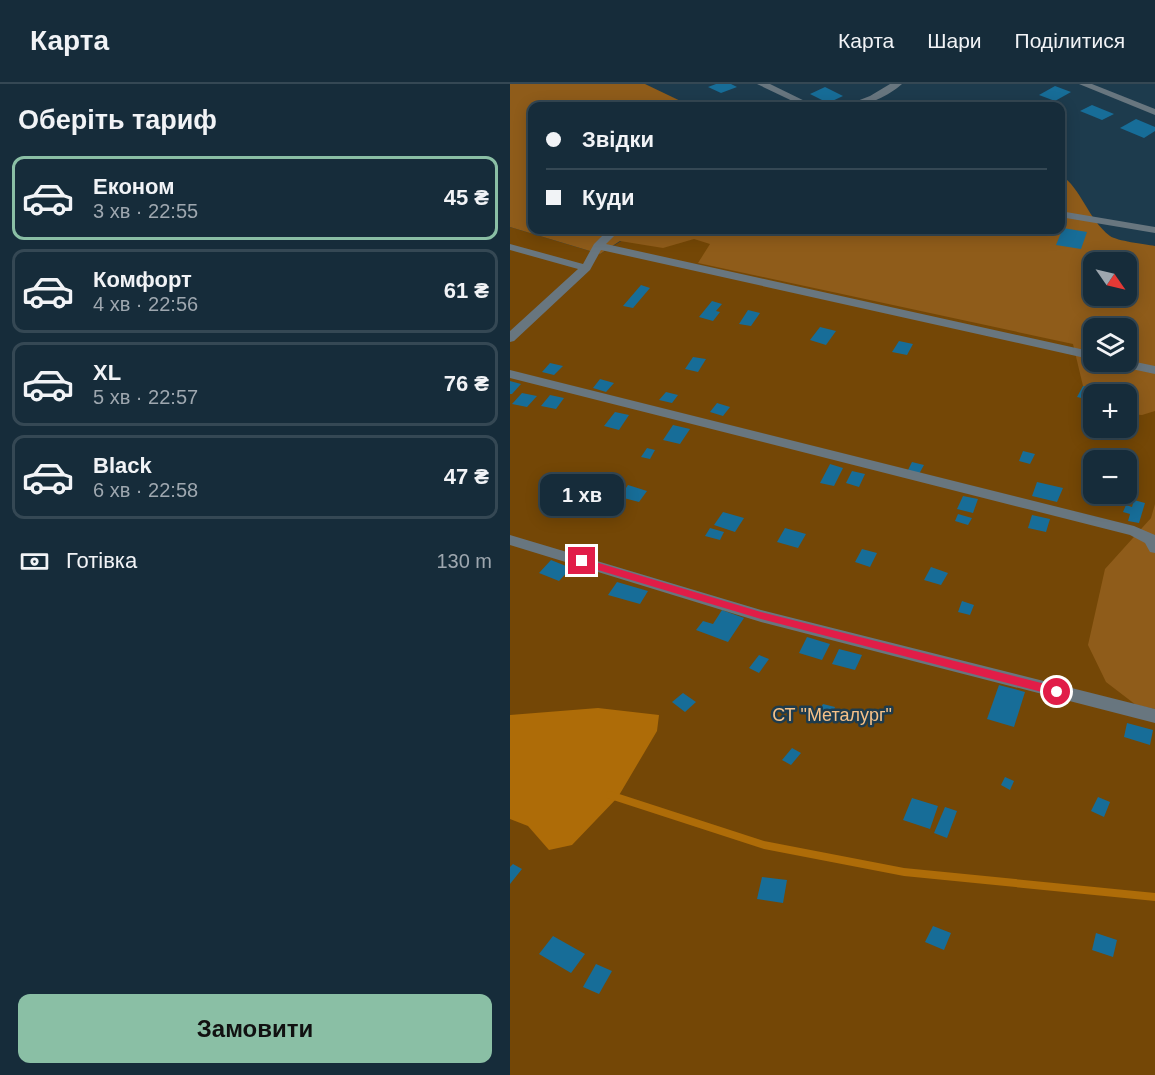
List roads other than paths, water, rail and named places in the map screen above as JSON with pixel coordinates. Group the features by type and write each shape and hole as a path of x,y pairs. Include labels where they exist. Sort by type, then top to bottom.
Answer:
{"street":[{"path":"762,84 801,102"},
{"path":"861,102 897,84"},
{"path":"1084,84 1155,112"},
{"path":"1065,215 1155,230"},
{"path":"510,338 586,268 598,246 610,234"},
{"path":"598,246 1083,354"},
{"path":"510,247 586,268"},
{"path":"1137,366 1155,370"},
{"path":"510,374 1134,531 1150,539 1155,548"},
{"path":"510,540 761,616 1155,716"}],"waterway":[{"path":"610,795 764,845 904,872 1155,897"}],"park label":[{"name":"СТ \"Металург\"","path":"832,715"}]}
